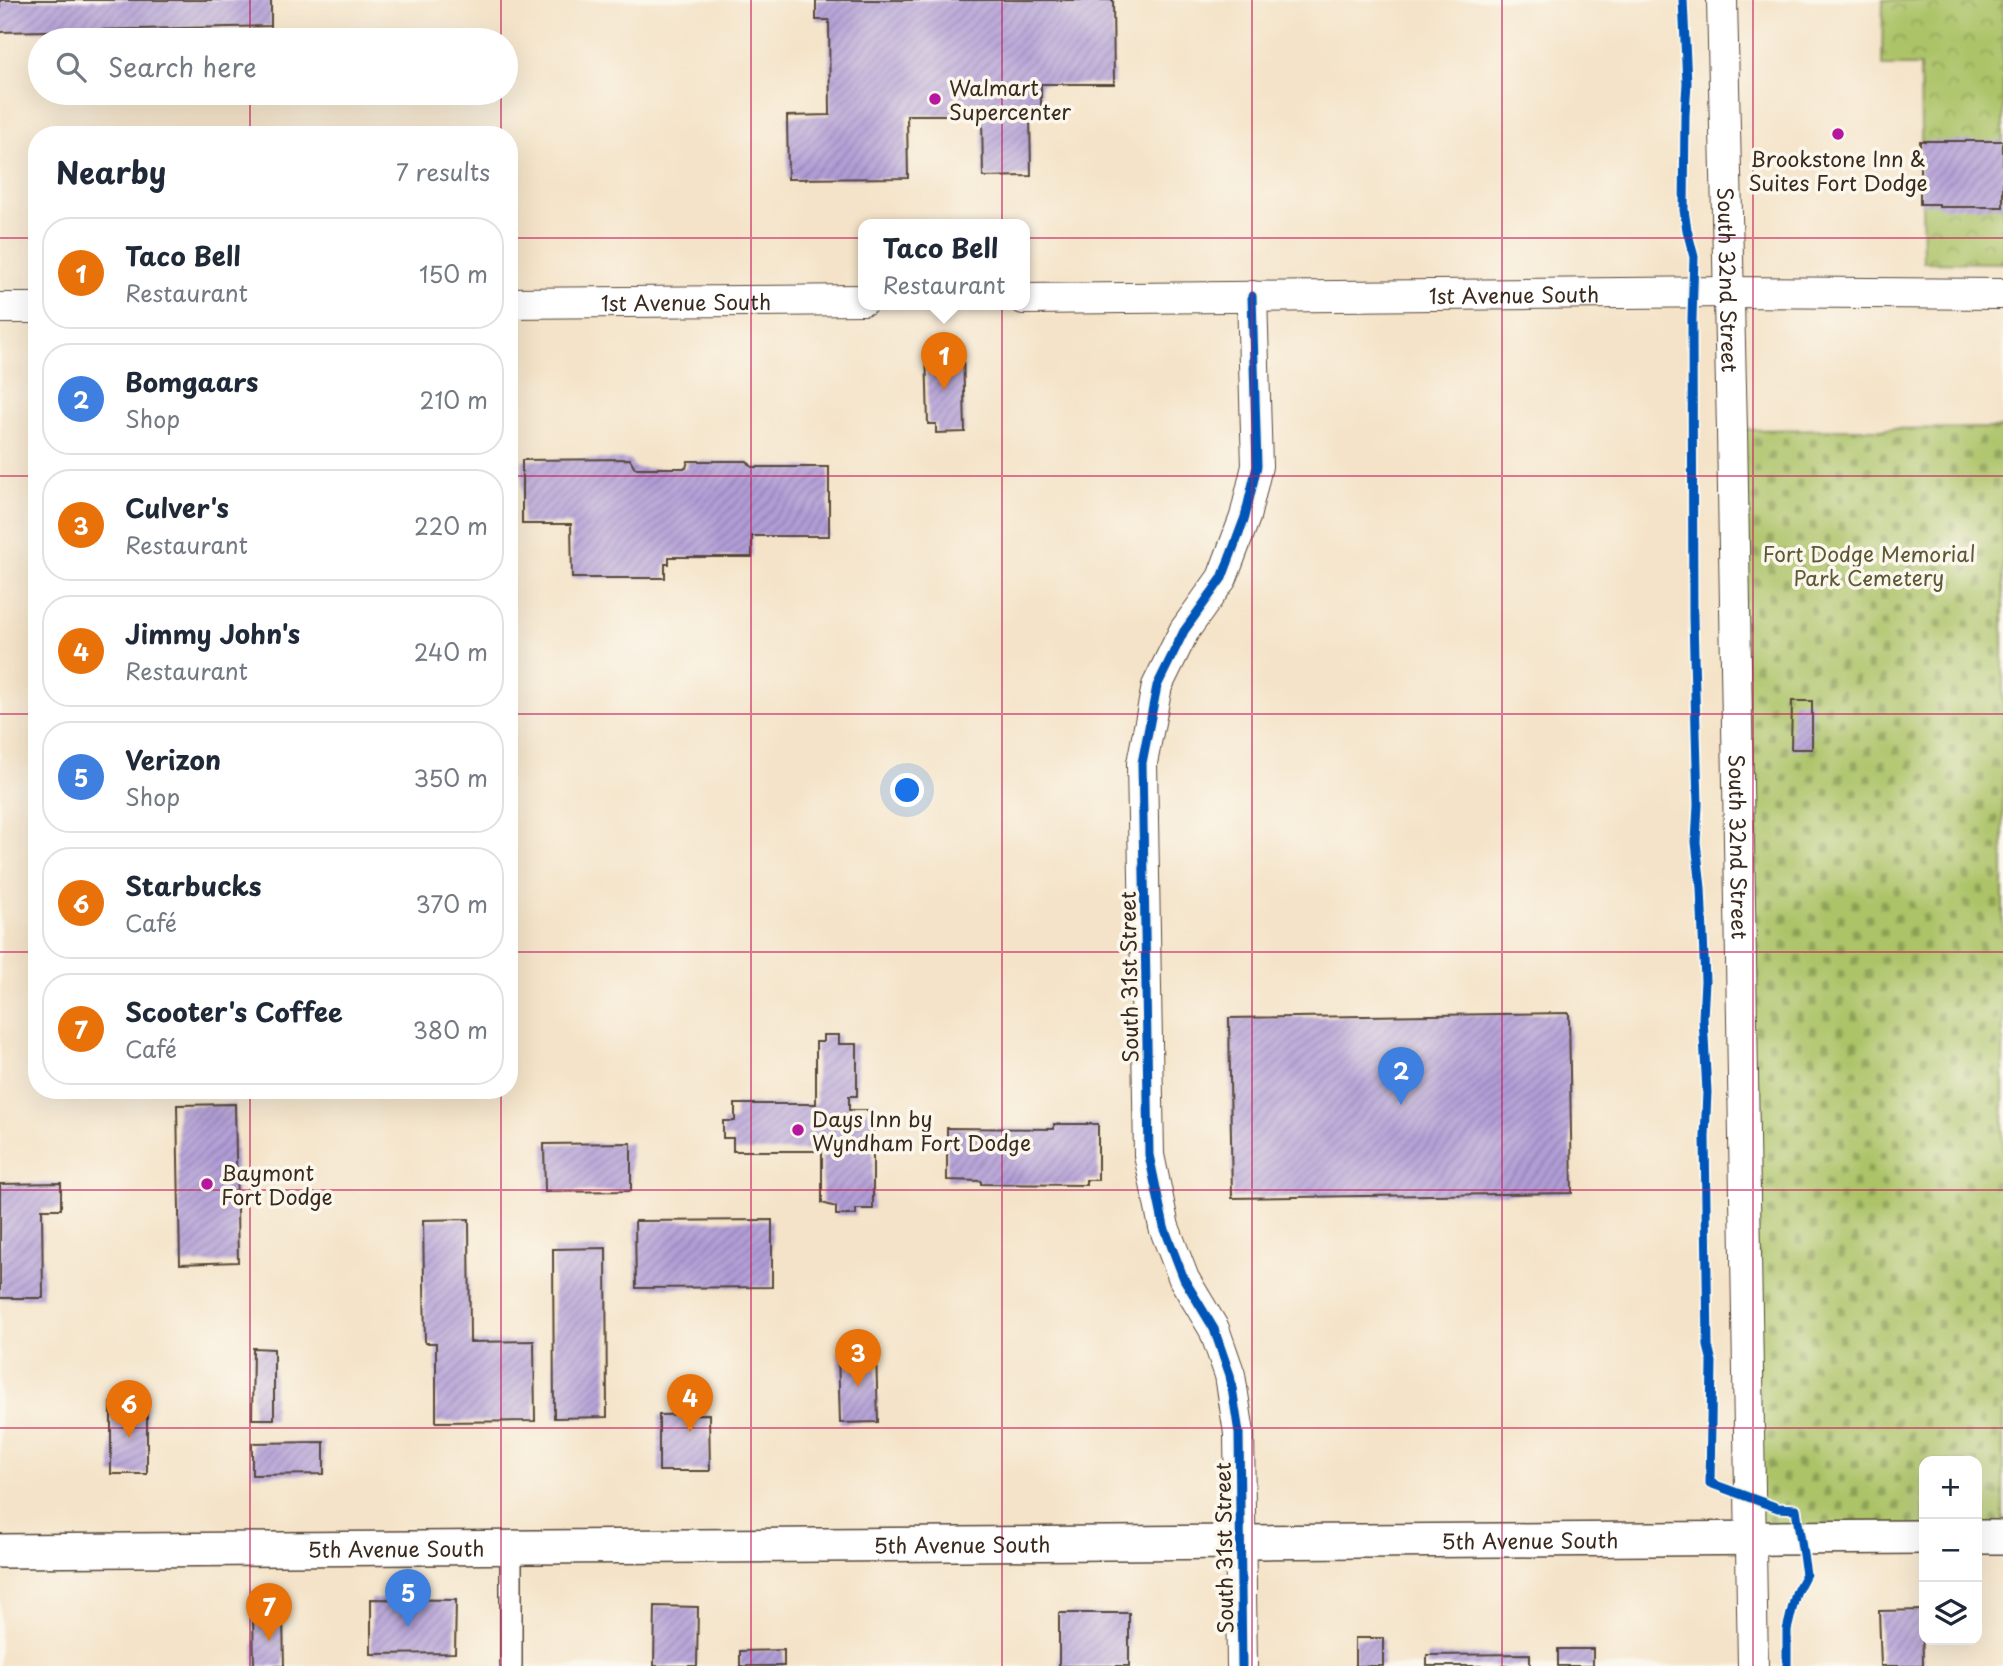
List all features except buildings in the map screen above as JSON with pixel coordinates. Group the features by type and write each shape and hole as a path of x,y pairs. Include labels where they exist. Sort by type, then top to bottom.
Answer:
{"main road":[{"name":"5th Avenue South","path":"0,1551 1919,1537"},
{"path":"1982,1537 2003,1537"}],"street":[{"name":"South 32nd Street","path":"1722,13 1754,1666"},
{"name":"1st Avenue South","path":"1030,299 1729,292 2003,294"},
{"name":"South 31st Street","path":"1242,1666 1239,1433 1230,1375 1214,1328 1184,1279 1164,1227 1149,1155 1142,763 1157,686 1184,631 1222,578 1245,517 1257,466 1252,296"},
{"name":"1st Avenue South","path":"518,303 858,300"},
{"path":"0,308 28,308"},
{"path":"511,1546 511,1666"}],"green space":[{"path":"1883,0 2003,0 2003,263 1923,262 1920,66 1882,66"},
{"name":"Fort Dodge Memorial Park Cemetery","path":"2003,428 2003,1537 1982,1537 1982,1456 1919,1456 1919,1537 1751,1537 1732,430"}],"cycle path":[{"path":"1683,0 1687,83 1684,210 1694,257 1693,618 1698,805 1696,842 1705,981 1703,1018 1707,1092 1705,1137 1708,1346 1712,1362 1710,1483 1778,1508 1796,1509 1806,1574 1796,1593 1787,1630 1787,1666"},
{"path":"1242,1666 1239,1433 1230,1375 1214,1329 1184,1279 1164,1227 1149,1155 1142,763 1157,686 1184,631 1222,578 1245,517 1257,466 1252,296"}],"place":[{"name":"Walmart Supercenter","path":"935,99"},
{"name":"Brookstone Inn & Suites Fort Dodge","path":"1838,134"},
{"name":"Taco Bell","path":"944,390"},
{"name":"Bomgaars","path":"1401,1105"},
{"name":"Days Inn by Wyndham Fort Dodge","path":"798,1130"},
{"name":"Baymont Fort Dodge","path":"207,1184"},
{"name":"Culver's","path":"858,1387"},
{"name":"Jimmy John's","path":"690,1432"},
{"name":"Starbucks","path":"129,1438"},
{"name":"Verizon","path":"408,1627"},
{"name":"Scooter's Coffee","path":"269,1641"}]}
